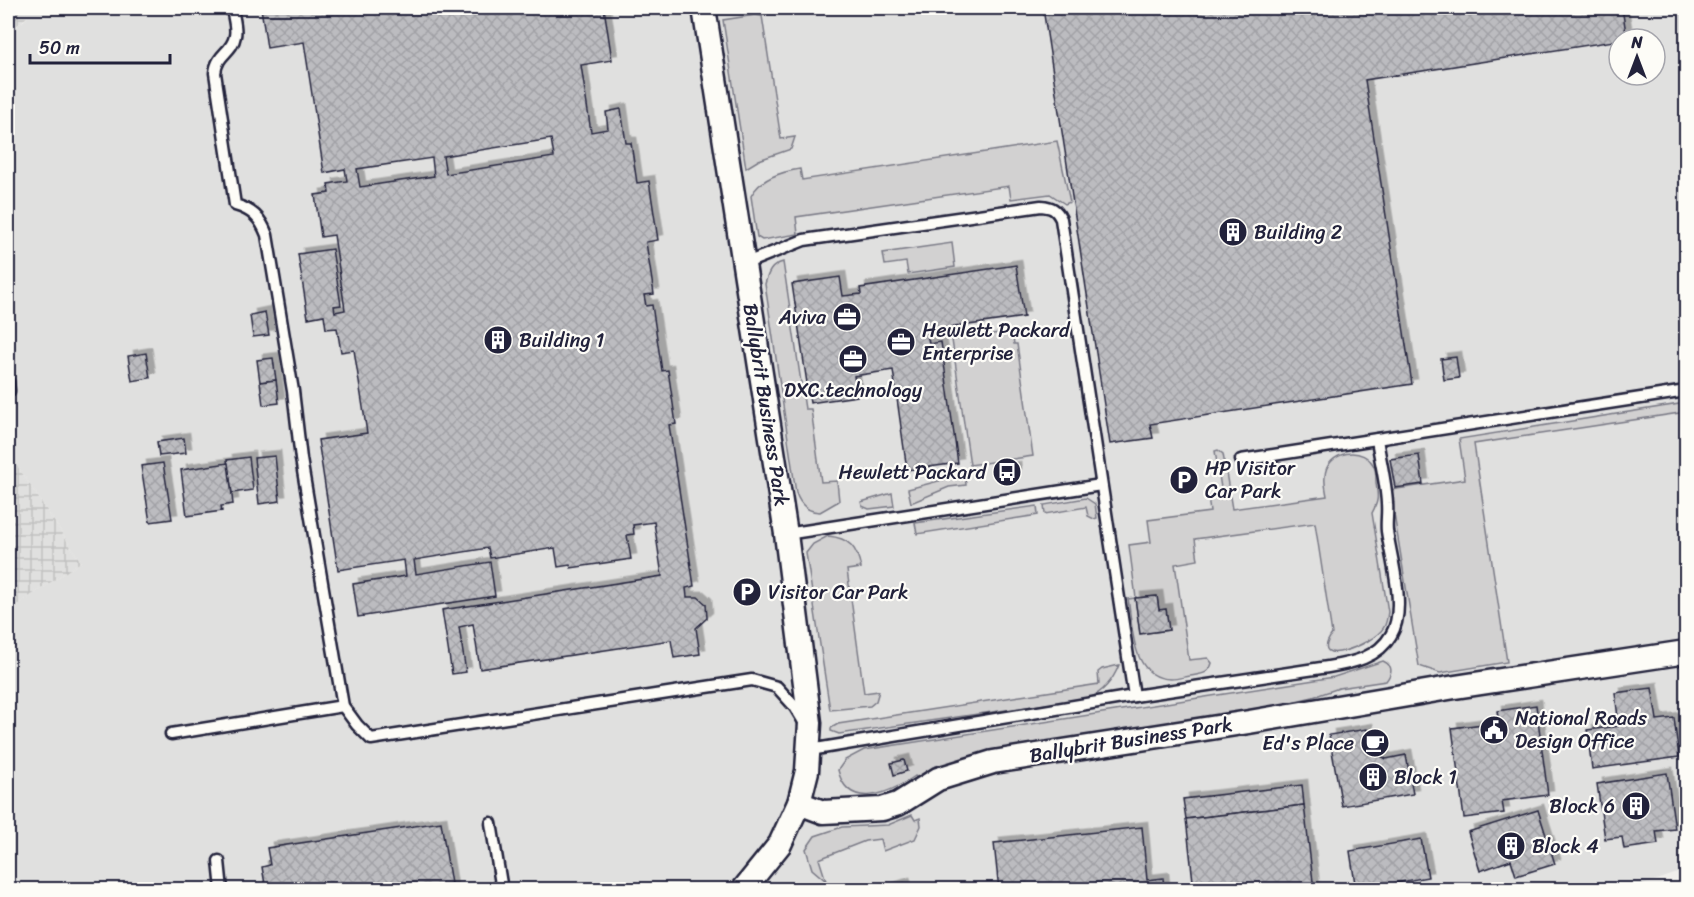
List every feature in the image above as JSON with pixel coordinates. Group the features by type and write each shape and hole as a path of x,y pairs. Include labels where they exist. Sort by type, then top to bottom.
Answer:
{"street":[{"name":"Ballybrit Business Park","path":"704,8 786,534 800,632 810,741 799,803 780,844 743,890"},
{"name":"Ballybrit Business Park","path":"799,803 823,812 882,809 898,804 938,779 993,762 1686,652"}],"lane":[{"path":"232,8 236,28 235,38 230,47 216,61 215,73 235,205 256,214 263,223 267,235 297,415 301,459 343,706 371,739 752,680 777,687 795,707 810,741 1357,662 1387,642 1396,624 1398,605 1386,528 1387,503 1377,439"},
{"path":"744,264 804,240 1023,209 1050,207 1057,211 1061,219 1134,696"},
{"path":"1241,460 1686,392"},
{"path":"786,534 1101,485"},
{"path":"171,734 343,706"},
{"path":"491,823 502,890"},
{"path":"219,861 222,890"}],"shaded area":[{"path":"8,8 25,8 27,17 8,33"},
{"path":"25,8 1686,8 1686,870 1628,890 8,890 8,611 81,562 8,452 8,33 27,18"},
{"path":"762,16 781,139 795,137 791,149 759,160 746,168 723,20"},
{"path":"1057,141 1070,202 1065,204 1050,194 1011,199 1009,186 796,217 798,234 762,240 757,237 751,196 765,180 779,174 800,169 802,180"},
{"path":"952,243 955,267 908,274 906,262 885,265 883,253"},
{"path":"783,262 805,409 811,409 821,482 837,481 839,501 820,512 811,511 805,507 796,493 765,284 771,270"},
{"path":"1012,331 1014,344 1017,344 1033,456 970,465 952,340"},
{"path":"1686,403 1686,412 1474,444 1507,662 1440,673 1419,666 1390,490 1465,479 1459,439"},
{"path":"1218,450 1223,454 1232,509 1327,496 1325,477 1327,468 1338,456 1355,453 1370,461 1375,471 1377,495 1372,513 1388,612 1385,625 1378,634 1357,647 1345,651 1328,651 1327,645 1332,634 1315,523 1195,539 1198,560 1175,564 1189,660 1208,658 1212,663 1211,667 1204,673 1173,679 1158,677 1148,670 1136,650 1128,599 1135,598 1140,634 1169,630 1166,609 1159,610 1157,596 1136,598 1129,545 1151,542 1148,520 1210,512 1208,497 1222,494 1215,451"},
{"path":"8,452 81,562 8,611"},
{"path":"965,474 966,485 949,487 911,503 908,489"},
{"path":"892,493 894,506 869,509 862,506 861,502"},
{"path":"1086,498 1095,504 1097,518 1088,516 1086,507 1045,514 1044,505"},
{"path":"1037,506 1038,515 917,534 915,523"},
{"path":"828,536 842,539 851,545 861,568 847,570 864,693 879,691 876,701 870,706 830,710 806,553 813,544"},
{"path":"1383,661 1389,665 1391,670 1386,681 1339,688 1313,697 1252,711 1006,749 945,765 919,780 915,776 882,793 860,795 851,791 843,783 838,770 845,760 864,750 1334,677"},
{"path":"1119,665 1107,685 1089,698 839,734 831,731 831,728 838,724 1099,684 1098,672"},
{"path":"912,815 915,820 920,818 921,826 915,839 883,851 880,839 865,841 819,859 826,881 812,869 806,849 815,836 842,827 888,825"}],"building":[{"name":"Building 1","path":"261,8 604,8 612,60 581,65 591,132 608,129 606,112 621,109 626,143 631,143 637,183 649,181 658,240 646,242 654,294 644,295 646,306 652,305 662,371 668,370 676,424 669,425 694,586 686,588 687,597 698,597 706,604 707,618 696,628 700,654 674,658 671,640 480,669 473,624 459,627 466,672 452,674 442,610 662,576 654,522 633,525 634,534 627,535 631,559 571,568 570,565 558,567 555,548 490,558 488,548 414,560 416,574 490,562 495,596 358,617 353,584 406,576 404,560 338,570 318,440 367,433 354,350 341,352 337,328 326,329 324,315 308,318 298,254 332,249 341,305 334,306 335,312 345,310 334,235 321,237 315,195 329,193 328,184 347,181 345,169 324,173 304,42 267,48","holes":["551,139 554,157 446,174 443,156","432,158 434,176 360,187 357,169"]},
{"name":"Building 2","path":"1043,8 1622,8 1625,27 1607,27 1607,42 1365,80 1412,384 1150,424 1153,438 1110,444"},
{"path":"1016,265 1024,317 927,331 929,344 941,342 958,463 907,470 893,370 854,376 857,396 810,403 792,284 840,277 843,296 861,294 860,288"},
{"path":"265,312 269,335 253,337 250,315"},
{"path":"146,353 150,378 132,381 128,356"},
{"path":"1456,357 1459,378 1444,380 1441,359"},
{"path":"273,358 276,380 260,382 257,360"},
{"path":"276,380 279,403 263,405 260,382"},
{"path":"184,438 186,453 159,456 157,442"},
{"path":"1419,455 1423,484 1395,488 1390,459"},
{"path":"275,456 280,501 259,504 254,458"},
{"path":"249,457 253,490 232,493 227,460"},
{"path":"163,463 172,519 150,522 141,466"},
{"path":"228,463 233,504 221,506 222,511 187,516 181,470"},
{"path":"1015,467 1016,474 999,476 998,470"},
{"path":"1157,596 1159,610 1166,609 1169,630 1140,634 1135,598"},
{"path":"1683,681 1686,681 1686,708"},
{"path":"1652,688 1657,720 1674,718 1679,757 1592,769 1587,730 1619,726 1615,693"},
{"path":"1536,705 1548,795 1502,801 1504,813 1464,818 1452,728 1499,722 1497,711"},
{"name":"Block 1","path":"1367,729 1370,749 1386,759 1406,755 1413,794 1342,806 1329,735"},
{"path":"904,760 907,771 894,775 891,763"},
{"name":"Block 6","path":"1667,773 1675,829 1656,831 1658,844 1624,849 1622,837 1605,839 1597,784"},
{"path":"1302,785 1304,805 1186,819 1183,799"},
{"path":"1304,805 1314,890 1194,890 1186,819"},
{"name":"Block 4","path":"1538,810 1555,864 1516,876 1511,860 1480,871 1468,832"},
{"path":"441,822 452,890 266,890 262,867 270,865 267,848"},
{"path":"1142,827 1147,880 1163,878 1164,890 999,890 994,843"},
{"path":"1421,839 1428,877 1395,883 1396,890 1356,890 1350,851"},
{"path":"904,883 906,890 883,890"}],"place":[{"name":"Building 2","path":"1233,232"},
{"name":"Aviva","path":"847,317"},
{"name":"Building 1","path":"498,340"},
{"name":"Hewlett Packard Enterprise","path":"901,342"},
{"name":"DXC.technology","path":"853,359"},
{"name":"Hewlett Packard","path":"1007,472"},
{"name":"HP Visitor Car Park","path":"1184,480"},
{"name":"Visitor Car Park","path":"747,592"},
{"name":"National Roads Design Office","path":"1494,730"},
{"name":"Ed's Place","path":"1375,743"},
{"name":"Block 1","path":"1373,777"},
{"name":"Block 6","path":"1636,806"},
{"name":"Block 4","path":"1511,846"}]}
